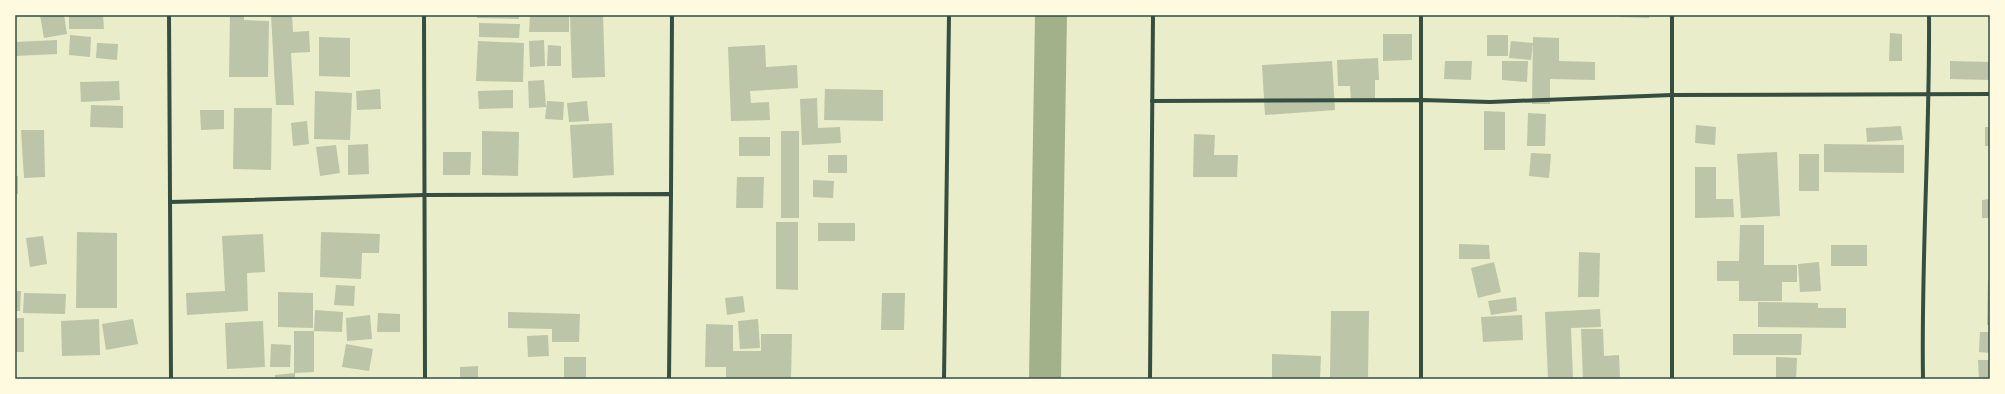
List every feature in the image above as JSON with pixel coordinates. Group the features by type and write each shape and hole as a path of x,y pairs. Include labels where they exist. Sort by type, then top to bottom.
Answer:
{"street":[{"path":"169,15 171,379"},
{"path":"424,15 425,379"},
{"path":"669,379 672,15"},
{"path":"944,379 949,15"},
{"path":"1150,379 1153,15"},
{"path":"1421,15 1421,379"},
{"path":"1672,15 1672,379"},
{"path":"1923,379 1923,242 1930,95 1930,15"},
{"path":"1152,101 1422,100 1490,102 1672,95 1990,94"},
{"path":"170,202 424,195 671,194"}],"building":[{"path":"40,15 64,15 67,34 44,38"},
{"path":"69,15 103,15 104,29 69,29"},
{"path":"230,15 244,15 244,20 269,21 268,77 229,77"},
{"path":"271,15 292,15 293,32 309,31 310,52 291,53 294,105 276,105"},
{"path":"477,15 519,15 519,19 477,18"},
{"path":"530,15 569,15 569,32 529,32"},
{"path":"570,15 603,15 605,77 572,78"},
{"path":"1620,15 1649,15 1649,18 1620,17"},
{"path":"479,23 520,24 519,38 479,37"},
{"path":"1890,33 1902,34 1902,61 1889,61"},
{"path":"1383,34 1412,34 1412,60 1383,61"},
{"path":"70,35 91,37 90,57 69,55"},
{"path":"1487,35 1508,35 1508,56 1487,56"},
{"path":"319,37 350,38 350,77 319,76"},
{"path":"1533,37 1559,38 1559,61 1595,62 1595,80 1550,79 1550,104 1532,104"},
{"path":"57,40 57,54 15,56 15,42"},
{"path":"544,40 545,66 530,67 529,41"},
{"path":"478,41 524,43 523,82 476,81"},
{"path":"1511,41 1533,43 1531,60 1509,58"},
{"path":"97,43 118,44 117,60 96,58"},
{"path":"548,45 561,46 561,66 547,66"},
{"path":"765,45 766,67 797,65 798,88 750,91 751,103 769,102 770,120 731,121 728,47"},
{"path":"1378,58 1379,80 1375,80 1375,101 1351,102 1350,86 1338,86 1337,60"},
{"path":"1332,61 1335,110 1265,115 1262,65"},
{"path":"1445,61 1472,61 1471,80 1444,79"},
{"path":"1502,61 1528,61 1527,82 1502,80"},
{"path":"1950,61 1990,62 1990,80 1950,79"},
{"path":"544,80 546,107 529,108 528,81"},
{"path":"119,81 120,100 81,102 80,82"},
{"path":"380,89 381,109 357,110 356,91"},
{"path":"825,89 883,90 883,121 824,120"},
{"path":"513,90 513,108 479,109 478,91"},
{"path":"315,91 352,93 350,140 314,139"},
{"path":"817,98 818,128 840,127 841,143 802,145 800,99"},
{"path":"547,101 564,102 563,120 545,119"},
{"path":"587,101 589,121 569,122 567,103"},
{"path":"91,105 123,106 123,128 90,127"},
{"path":"234,108 272,108 271,170 233,169"},
{"path":"200,110 224,110 224,129 201,130"},
{"path":"1484,111 1505,112 1505,150 1484,150"},
{"path":"1528,113 1546,114 1545,146 1527,146"},
{"path":"307,121 309,144 293,146 291,123"},
{"path":"612,123 614,175 573,178 570,125"},
{"path":"1696,125 1716,127 1715,145 1695,143"},
{"path":"1901,126 1903,140 1867,142 1866,128"},
{"path":"1985,127 1990,127 1990,146 1985,146"},
{"path":"21,130 44,130 45,177 24,178"},
{"path":"482,131 519,132 518,176 482,175"},
{"path":"781,131 799,131 799,218 781,218"},
{"path":"1194,134 1215,135 1214,155 1238,155 1237,177 1193,177"},
{"path":"739,137 770,137 770,156 739,156"},
{"path":"368,144 369,174 348,175 348,145"},
{"path":"1824,144 1904,145 1904,173 1824,172"},
{"path":"336,145 340,173 320,176 316,147"},
{"path":"443,152 471,152 470,175 443,175"},
{"path":"1777,152 1780,216 1741,218 1737,154"},
{"path":"1531,153 1551,154 1549,178 1529,176"},
{"path":"1799,154 1819,154 1819,191 1799,191"},
{"path":"828,155 847,155 847,173 828,173"},
{"path":"1695,167 1716,167 1716,199 1733,199 1734,217 1695,218"},
{"path":"15,176 18,176 18,194 15,194"},
{"path":"737,177 764,177 763,208 736,208"},
{"path":"813,180 834,181 833,198 813,197"},
{"path":"1990,199 1990,218 1982,218 1982,200"},
{"path":"776,222 798,222 798,290 776,289"},
{"path":"818,223 855,223 855,241 818,241"},
{"path":"1740,225 1764,225 1764,265 1797,265 1797,282 1782,282 1782,301 1739,301 1739,281 1717,281 1717,261 1739,261"},
{"path":"77,232 117,233 117,308 76,308"},
{"path":"321,232 380,234 379,253 362,253 361,279 320,277"},
{"path":"263,234 265,272 247,273 248,311 187,315 186,293 225,291 222,236"},
{"path":"43,236 47,264 30,267 26,238"},
{"path":"1459,244 1489,245 1490,259 1459,259"},
{"path":"1831,245 1867,245 1867,266 1831,266"},
{"path":"1579,252 1600,253 1599,297 1578,297"},
{"path":"1494,262 1501,292 1478,298 1471,268"},
{"path":"1819,262 1821,291 1800,292 1798,264"},
{"path":"1988,280 1990,280 1990,325 1987,325"},
{"path":"336,285 355,286 354,306 334,305"},
{"path":"15,291 21,291 20,311 15,311"},
{"path":"278,292 313,293 313,328 278,327"},
{"path":"24,293 66,294 65,314 23,313"},
{"path":"882,293 905,293 904,330 881,330"},
{"path":"743,296 745,312 727,315 725,298"},
{"path":"1516,297 1517,311 1491,315 1488,301"},
{"path":"1758,302 1818,303 1818,308 1846,308 1846,328 1758,327"},
{"path":"1600,309 1601,327 1571,328 1573,379 1548,379 1545,312"},
{"path":"315,310 343,312 342,332 314,331"},
{"path":"1331,311 1369,311 1368,377 1330,377"},
{"path":"508,312 580,314 579,342 552,342 552,329 508,328"},
{"path":"378,313 400,314 400,332 377,332"},
{"path":"370,315 372,339 347,341 346,318"},
{"path":"1522,315 1523,340 1483,342 1481,317"},
{"path":"15,318 24,318 24,352 15,352"},
{"path":"99,319 100,355 62,356 61,321"},
{"path":"133,319 138,344 106,350 102,324"},
{"path":"758,319 760,348 740,349 738,321"},
{"path":"263,321 265,367 227,369 225,323"},
{"path":"706,324 733,325 733,351 761,351 761,334 792,334 791,379 726,379 726,367 705,367"},
{"path":"1581,329 1603,329 1604,356 1619,355 1620,379 1583,379"},
{"path":"294,331 314,331 314,372 294,373"},
{"path":"1980,332 1990,332 1990,353 1979,352"},
{"path":"1733,334 1802,334 1801,355 1733,355"},
{"path":"548,335 549,356 528,357 527,336"},
{"path":"271,344 291,345 290,367 270,367"},
{"path":"346,344 373,349 369,371 342,367"},
{"path":"1272,354 1321,356 1320,379 1272,379"},
{"path":"564,357 586,357 586,379 564,379"},
{"path":"1776,357 1797,358 1796,379 1776,379"},
{"path":"1978,360 1990,360 1990,379 1979,379"},
{"path":"478,366 478,379 460,379 460,367"},
{"path":"295,373 295,379 275,379 275,375"}],"waterway":[{"path":"1045,379 1051,15"}]}
